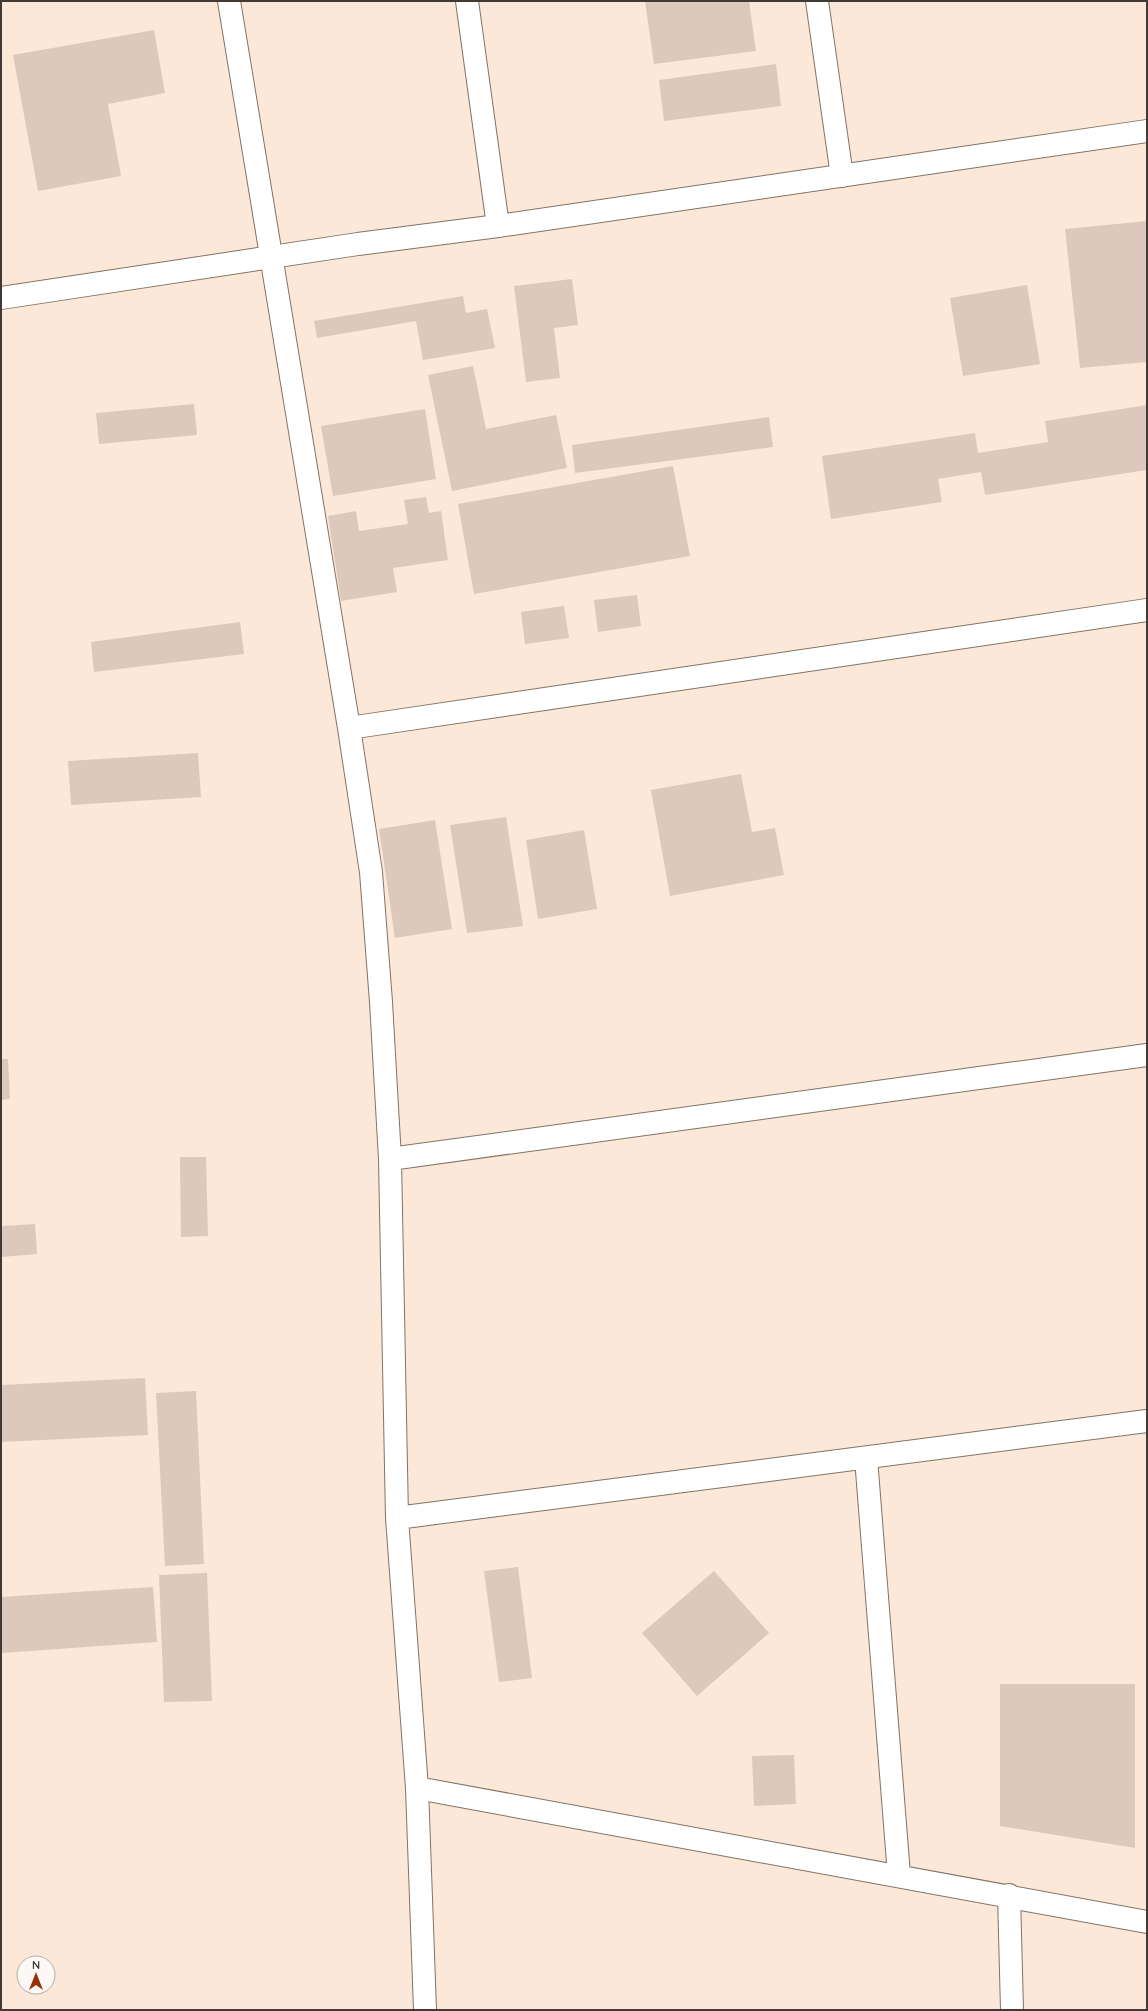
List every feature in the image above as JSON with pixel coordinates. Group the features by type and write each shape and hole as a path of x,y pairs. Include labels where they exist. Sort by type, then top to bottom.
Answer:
{"street":[{"path":"229,1 273,258 371,872 381,1002 390,1159 397,1518 417,1788 425,2010"},
{"path":"467,1 498,226"},
{"path":"817,1 842,176"},
{"path":"1,298 358,244 498,226 1147,131"},
{"path":"349,728 1147,610"},
{"path":"390,1159 1147,1055"},
{"path":"397,1518 1147,1421"},
{"path":"866,1458 899,1875"},
{"path":"417,1788 1009,1895 1147,1922"},
{"path":"1009,1895 1012,2010"}],"building":[{"path":"645,1 749,1 756,51 654,64"},
{"path":"154,30 165,93 108,104 121,176 38,191 13,55"},
{"path":"776,64 781,106 664,121 659,80"},
{"path":"1147,221 1147,362 1080,368 1065,229"},
{"path":"572,279 578,325 554,328 560,378 526,382 514,286"},
{"path":"1027,285 1040,364 963,376 950,298"},
{"path":"463,296 466,313 487,309 495,348 423,360 416,321 317,338 314,321"},
{"path":"473,366 486,429 556,415 567,468 452,491 428,375"},
{"path":"194,404 197,435 99,444 96,413"},
{"path":"1147,405 1147,470 985,495 981,472 938,479 942,502 831,519 822,456 975,433 978,453 1048,442 1045,421"},
{"path":"425,409 436,479 333,496 321,426"},
{"path":"769,417 773,447 575,473 572,445"},
{"path":"673,466 690,556 474,594 458,504"},
{"path":"426,497 429,513 441,511 448,560 393,568 397,592 341,601 328,516 356,511 359,531 408,524 404,500"},
{"path":"637,595 641,626 598,632 594,600"},
{"path":"564,606 569,638 525,644 521,612"},
{"path":"240,622 244,654 94,672 91,642"},
{"path":"198,753 201,797 71,805 68,761"},
{"path":"741,774 752,832 775,828 784,875 670,896 651,790"},
{"path":"506,817 523,926 467,933 450,825"},
{"path":"435,820 452,929 395,938 379,829"},
{"path":"584,830 597,909 538,919 526,840"},
{"path":"1,1059 8,1059 10,1099 1,1100"},
{"path":"180,1157 206,1157 208,1236 181,1237"},
{"path":"35,1224 37,1254 1,1257 1,1226"},
{"path":"145,1378 148,1435 1,1442 1,1385"},
{"path":"196,1391 204,1564 165,1566 156,1393"},
{"path":"518,1567 532,1678 499,1682 484,1571"},
{"path":"714,1571 769,1633 697,1696 642,1633"},
{"path":"207,1573 212,1701 164,1702 159,1575"},
{"path":"153,1587 157,1642 1,1653 1,1597"},
{"path":"1000,1684 1135,1684 1135,1848 1000,1826"},
{"path":"794,1755 796,1804 754,1806 752,1756"}]}
